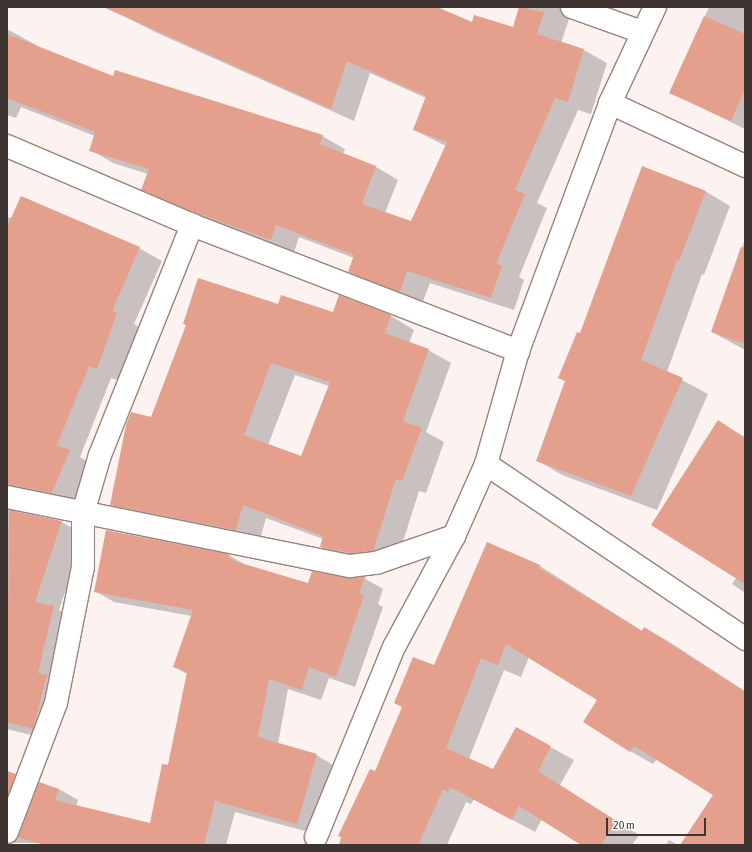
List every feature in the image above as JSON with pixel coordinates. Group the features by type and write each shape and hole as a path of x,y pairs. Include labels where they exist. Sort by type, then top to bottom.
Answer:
{"street":[{"path":"572,7 642,32"},
{"path":"316,837 394,647 454,536 486,464 518,351 610,104 642,32 655,7"},
{"path":"610,104 745,166"},
{"path":"7,146 192,225 518,351"},
{"path":"7,832 56,703 83,567 83,513 100,455 192,225"},
{"path":"486,464 745,639"},
{"path":"7,497 350,566 376,563 454,536"}],"building":[{"path":"103,7 437,7 472,22 474,15 513,27 519,7 544,12 537,34 584,49 568,102 555,98 515,190 525,194 496,264 502,266 491,298 407,271 400,292 348,272 354,255 276,225 271,240 197,213 141,190 149,169 89,151 95,132 7,98 7,34 113,76 115,70 323,135 320,144 376,166 362,204 411,221 447,142 413,130 426,96 347,61 331,109"},
{"path":"704,16 745,34 745,89 731,121 669,93"},
{"path":"642,166 706,191 679,261 677,260 641,360 683,378 631,496 536,461 565,381 558,378 577,332 580,333"},
{"path":"21,196 140,247 112,311 117,313 97,369 89,366 57,445 70,450 52,493 7,484 7,227"},
{"path":"741,247 745,248 745,344 711,332"},
{"path":"198,278 278,304 281,295 333,312 339,295 391,315 385,333 429,349 403,421 422,428 402,481 396,479 373,551 351,553 320,547 323,536 243,505 236,530 110,505 126,425 131,412 151,417 186,325 183,324","holes":["271,363 330,382 301,456 244,435"]},
{"path":"718,420 745,438 745,584 651,525"},
{"path":"9,510 62,521 35,602 54,606 38,673 47,675 33,729 7,722"},
{"path":"106,530 229,554 229,557 234,561 308,583 312,571 348,578 365,577 359,593 364,595 336,677 309,667 302,690 269,679 258,737 317,754 297,824 215,801 204,845 44,845 18,837 39,782 59,789 55,800 150,823 162,764 168,765 187,672 173,667 193,610 94,592"},
{"path":"487,542 540,565 539,568 642,631 644,627 745,692 745,845 680,845 713,795 634,746 630,752 583,722 597,700 506,644 498,665 481,658 446,748 493,769 516,727 551,746 538,771 616,821 601,845 581,845 519,806 512,820 450,787 448,792 443,789 418,845 339,845 341,837 338,836 370,769 375,771 402,707 394,703 413,657 434,665"},
{"path":"7,771 16,774 7,797"}]}
